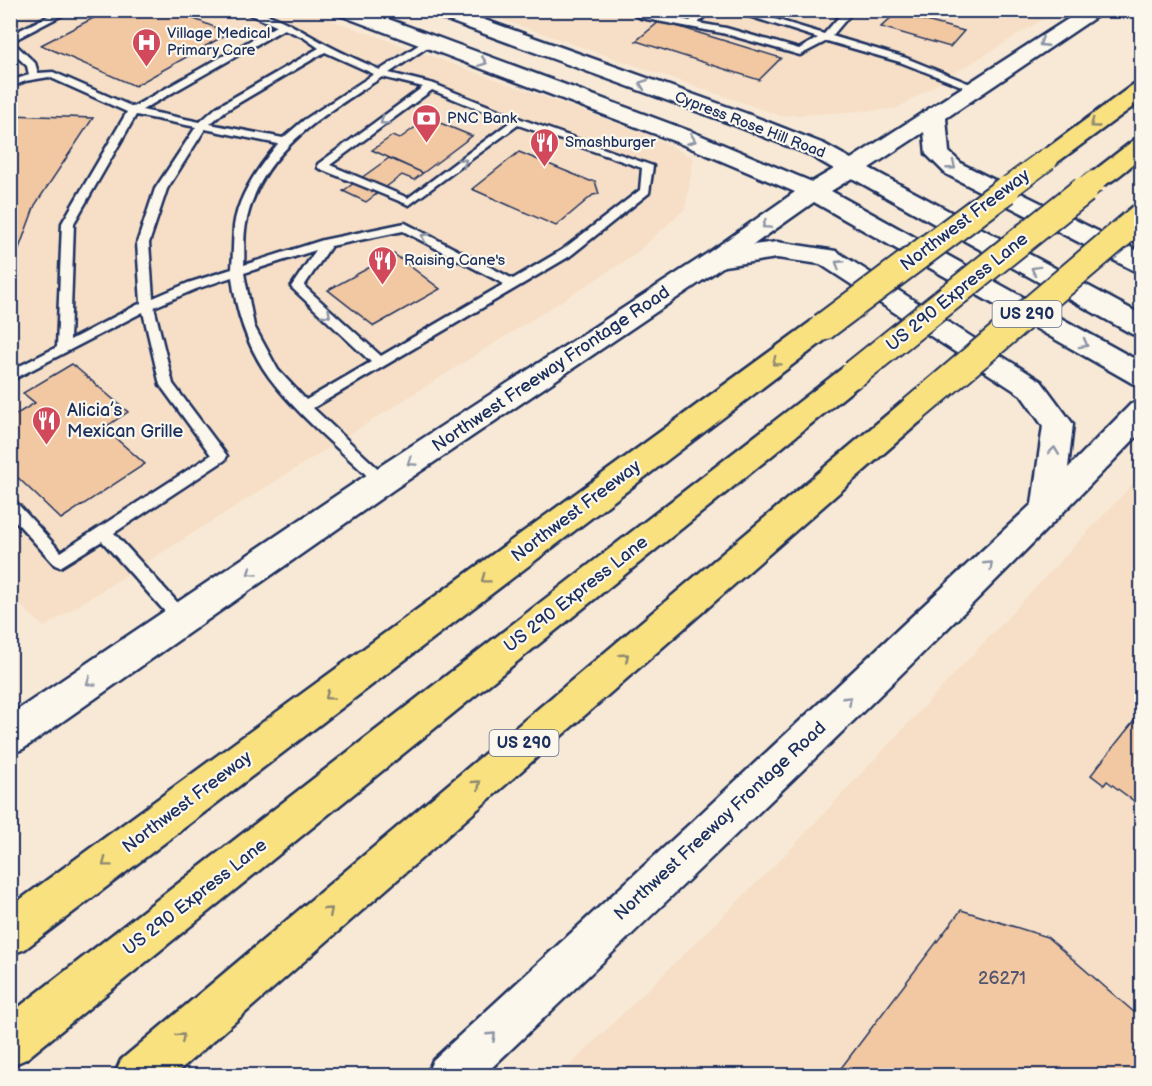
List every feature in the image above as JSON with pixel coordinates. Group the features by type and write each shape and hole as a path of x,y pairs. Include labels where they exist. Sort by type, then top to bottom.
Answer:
{"highway":[{"name":"Northwest Freeway","path":"10,934 1142,89"},
{"name":"US 290 Express Lane","path":"10,1043 1142,145"},
{"name":"US 290","path":"137,1076 1142,216"}],"main road":[{"name":"Cypress Rose Hill Road","path":"344,10 687,138 813,191 1142,376"},
{"name":"Cypress Rose Hill Road","path":"437,10 469,15 816,149 1142,327"},
{"name":"Northwest Freeway Frontage Road","path":"10,737 382,481 717,259 813,191 853,169 1096,10"},
{"path":"429,42 469,15"},
{"path":"934,115 938,154 954,169 1142,264"},
{"path":"717,259 777,250 827,257 1031,388 1058,424 1047,509"},
{"name":"Northwest Freeway Frontage Road","path":"449,1076 718,825 1047,509 1142,412"}],"lane":[{"path":"34,75 32,65 10,44 15,36 68,10"},
{"path":"244,10 306,35 325,48 381,74 431,86 517,121 648,166 645,191 567,253 304,407"},
{"path":"632,10 644,16 723,30 800,52 825,38 850,10"},
{"path":"692,24 707,10"},
{"path":"734,10 903,60 975,88"},
{"path":"63,348 68,223 133,111 283,26"},
{"path":"382,481 304,407 273,373 248,326 238,272 240,224 250,195 266,165 285,142 308,122 429,42"},
{"path":"10,505 60,561 220,456 167,385 147,304 143,243 161,189 202,125 221,109 325,48"},
{"path":"10,85 34,75 50,74 133,111 285,142"},
{"path":"431,86 322,166 409,202 517,121"},
{"path":"10,377 147,304 192,286 327,243 405,227 513,284"},
{"path":"327,243 297,287 380,363"},
{"path":"104,533 182,619"}],"shaded area":[{"path":"38,10 307,11 649,135 694,158 685,209 633,256 44,627 11,597 10,23"},
{"path":"477,11 1057,11 896,109 781,116"},
{"path":"1141,475 1141,1075 559,1076 780,860"}],"building":[{"path":"109,10 172,10 229,33 135,86 41,45"},
{"path":"896,13 964,31 950,47 881,27"},
{"path":"660,21 781,58 759,80 636,41"},
{"path":"10,115 93,118 35,205 17,254 10,312"},
{"path":"428,118 472,136 423,173 372,150 392,136 399,139"},
{"path":"519,152 595,181 599,194 593,195 556,226 472,189"},
{"path":"389,158 423,173 414,180 402,175 366,202 343,191"},
{"path":"394,254 440,289 374,326 328,290"},
{"path":"72,364 128,412 104,428 145,464 61,519 10,470 10,418 35,403 23,393"},
{"path":"1142,711 1142,807 1107,781 1104,785 1091,775"},
{"path":"961,910 1047,937 1142,1019 1142,1076 835,1076"}],"place":[{"name":"Village Medical Primary Care","path":"146,68"},
{"name":"PNC Bank","path":"426,144"},
{"name":"Smashburger","path":"544,168"},
{"name":"Raising Cane's","path":"383,286"},
{"name":"Alicia’s Mexican Grille","path":"46,446"}]}
